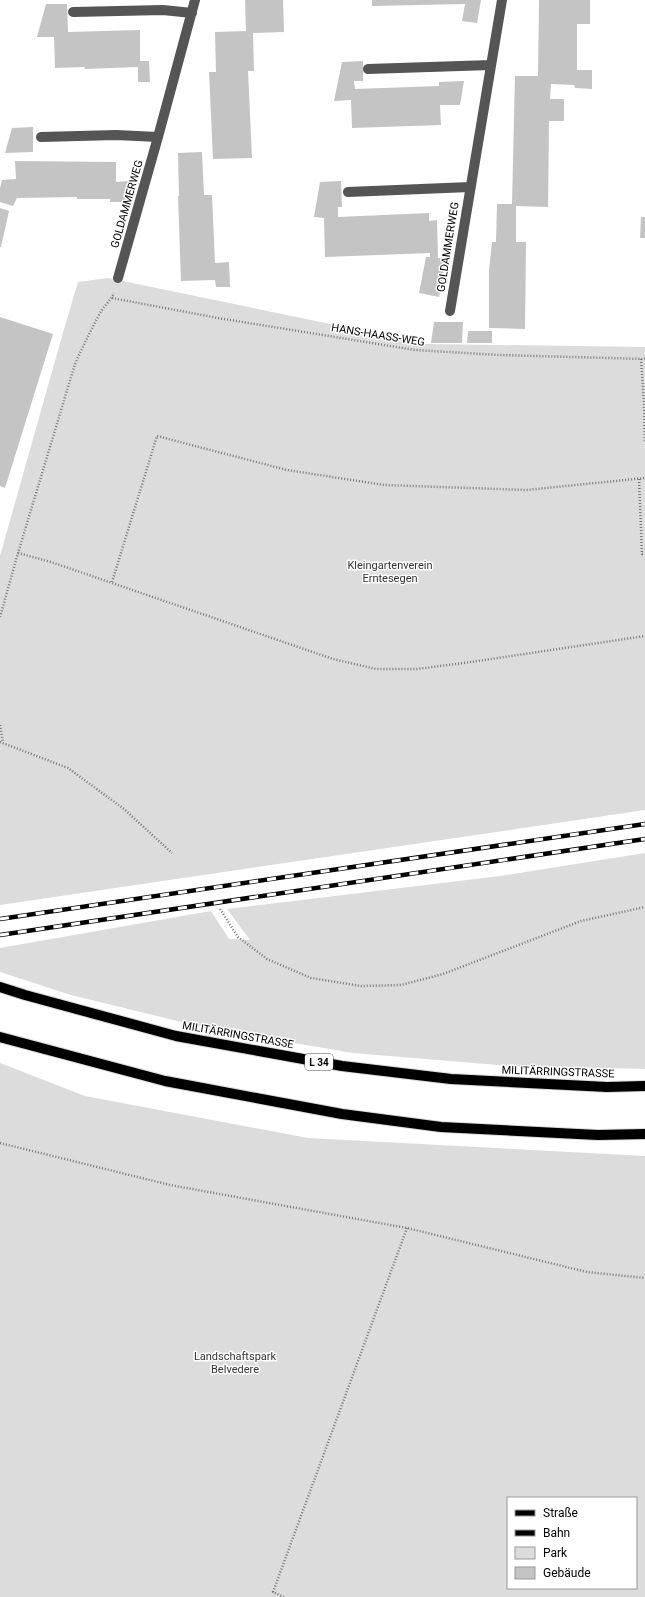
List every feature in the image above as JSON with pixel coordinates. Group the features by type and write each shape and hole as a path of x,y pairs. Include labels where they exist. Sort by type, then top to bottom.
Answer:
{"main road":[{"name":"MILITÄRRINGSTRASSE","path":"0,987 24,995 176,1036 342,1066 451,1079 607,1087 645,1086"},
{"path":"0,1037 165,1081 342,1114 441,1127 598,1135 645,1134"}],"street":[{"name":"GOLDAMMERWEG","path":"118,278 195,0"},
{"name":"GOLDAMMERWEG","path":"450,311 502,0"},
{"path":"72,12 163,10 192,13"},
{"path":"368,69 491,65"},
{"path":"41,137 116,135 158,137"},
{"name":"GOLDAMMERWEG","path":"348,192 470,187"}],"path":[{"path":"0,617 75,364 88,334 105,305 112,298 118,278"},
{"name":"HANS-HAASS-WEG","path":"112,298 218,318 415,350 499,355 645,359"},
{"path":"641,359 645,443"},
{"path":"112,582 157,436 287,470 384,485 526,490 645,478"},
{"path":"639,479 642,554 645,554"},
{"path":"18,553 112,582 333,659 376,668 417,669 645,636"},
{"path":"0,725 1,743 68,768 124,809 172,853"},
{"path":"220,909 238,937 267,959 311,978 361,986 401,985 443,974 581,921 645,907"},
{"path":"0,1143 170,1185 407,1228 588,1272 645,1278"},
{"path":"284,1597 273,1592 407,1228"}],"green space":[{"name":"Kleingartenverein Erntesegen","path":"108,278 427,344 645,347 645,810 0,905 0,556 78,282"},
{"path":"645,853 645,1069 511,1066 353,1053 206,1028 71,995 0,972 0,948 211,911 229,939 250,940 227,909 500,876"},
{"name":"Landschaftspark Belvedere","path":"0,1063 85,1096 308,1138 645,1156 645,1597 0,1597"}],"building":[{"path":"245,0 283,0 284,32 253,33 254,71 248,71 252,158 213,159 209,72 216,72 215,32 246,31"},
{"path":"372,0 481,0 477,23 462,21 465,4 372,6"},
{"path":"539,0 590,0 590,24 577,24 577,70 592,70 592,89 575,88 574,85 551,84 550,99 564,99 564,121 549,121 548,207 516,206 516,242 526,242 525,329 489,328 489,270 492,242 496,242 497,204 512,204 515,76 538,76"},
{"path":"46,4 67,4 68,32 140,30 140,61 149,61 150,82 138,82 138,67 84,69 85,67 55,68 54,37 37,37"},
{"path":"363,61 363,81 354,81 355,89 439,86 439,82 464,81 460,105 440,105 441,125 352,128 351,100 334,101 342,62"},
{"path":"33,127 33,152 5,153 12,128"},
{"path":"202,152 204,195 212,195 215,263 229,262 230,287 216,287 215,280 181,281 178,153"},
{"path":"15,161 116,162 116,182 129,181 130,202 110,202 110,199 77,199 77,197 17,198 13,206 0,202 0,188 2,180 16,179"},
{"path":"341,181 342,207 338,207 338,217 429,213 429,221 437,220 438,258 446,258 439,297 419,293 426,257 430,257 430,253 325,257 324,218 314,217 320,182"},
{"path":"0,208 9,211 1,247 0,247"},
{"path":"641,217 645,217 645,238 640,238"},
{"path":"0,317 53,334 5,488 0,486"},
{"path":"434,322 463,322 462,343 431,343"},
{"path":"468,331 492,331 492,343 467,343"}],"railway":[{"path":"0,919 645,824"},
{"path":"0,935 645,839"}]}
